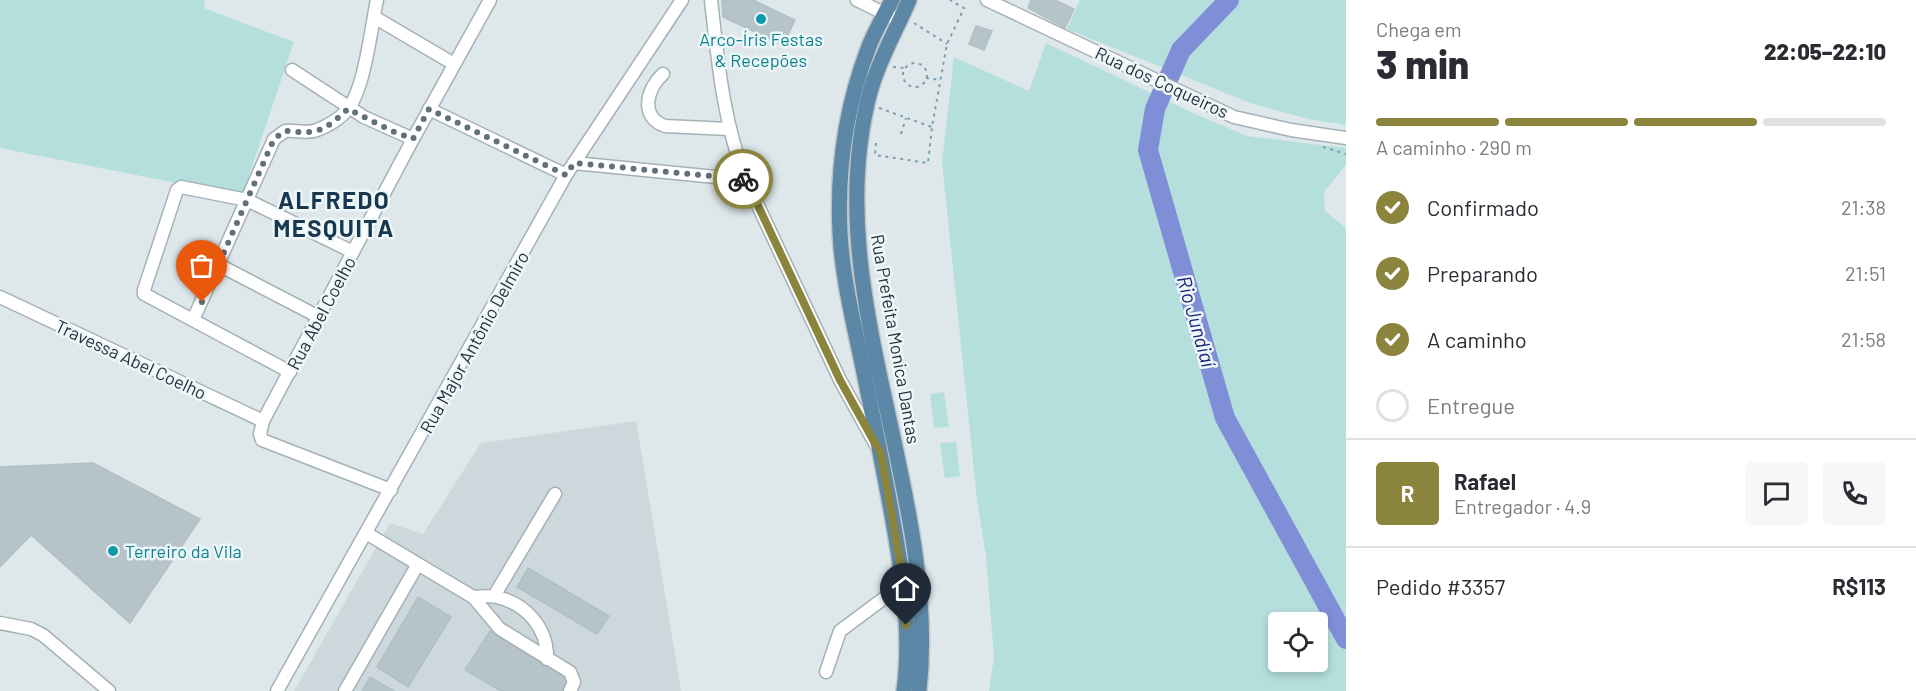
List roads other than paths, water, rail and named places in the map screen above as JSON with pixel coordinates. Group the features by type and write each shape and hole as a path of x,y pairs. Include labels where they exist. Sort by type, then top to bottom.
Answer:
{"main road":[{"name":"Rua Prefeita Monica Dantas","path":"909,0 904,20 883,53 870,92 855,201 862,276 908,510 920,594 923,628 920,691"},
{"name":"Rua Prefeita Monica Dantas","path":"889,7 869,47 849,115 839,200 845,277 881,454 903,585 908,644 904,691"}],"street":[{"path":"193,320 272,143 279,134 288,131 318,130 336,120 348,109 361,80 377,0"},
{"name":"Rua Abel Coelho","path":"391,490 261,438 263,421 429,109 490,0"},
{"name":"Rua Major Antônio Delmiro","path":"277,691 566,175 682,0"},
{"path":"711,0 719,76 729,129 746,180 840,380 881,454 896,451"},
{"path":"857,0 889,7 904,20"},
{"name":"Rua dos Coqueiros","path":"987,0 1226,113 1254,122 1346,138"},
{"path":"374,17 454,64"},
{"path":"292,70 348,109 413,139"},
{"path":"663,74 655,81 648,98 650,113 659,124 729,129"},
{"path":"429,109 566,175"},
{"path":"574,163 746,180"},
{"path":"290,372 146,295 144,290 165,221 178,188 247,200 353,252"},
{"path":"219,265 319,317"},
{"name":"Travessa Abel Coelho","path":"0,297 263,421"},
{"path":"494,596 555,494"},
{"path":"366,533 472,597 500,630 572,674 574,682 570,691"},
{"path":"345,691 418,564"},
{"path":"826,672 840,632 903,585"},
{"path":"472,597 494,596 516,605 534,620 546,639 547,659"},
{"path":"0,623 32,628 109,691"}],"waterway":[{"name":"Rio Jundiaí","path":"1229,0 1181,50 1155,109 1148,150 1225,418 1346,639"}],"place":[{"name":"Arco-Íris Festas & Recepões","path":"761,19"},
{"name":"Terreiro da Vila","path":"113,551"}],"district":[{"name":"ALFREDO MESQUITA","path":"334,213"}]}
